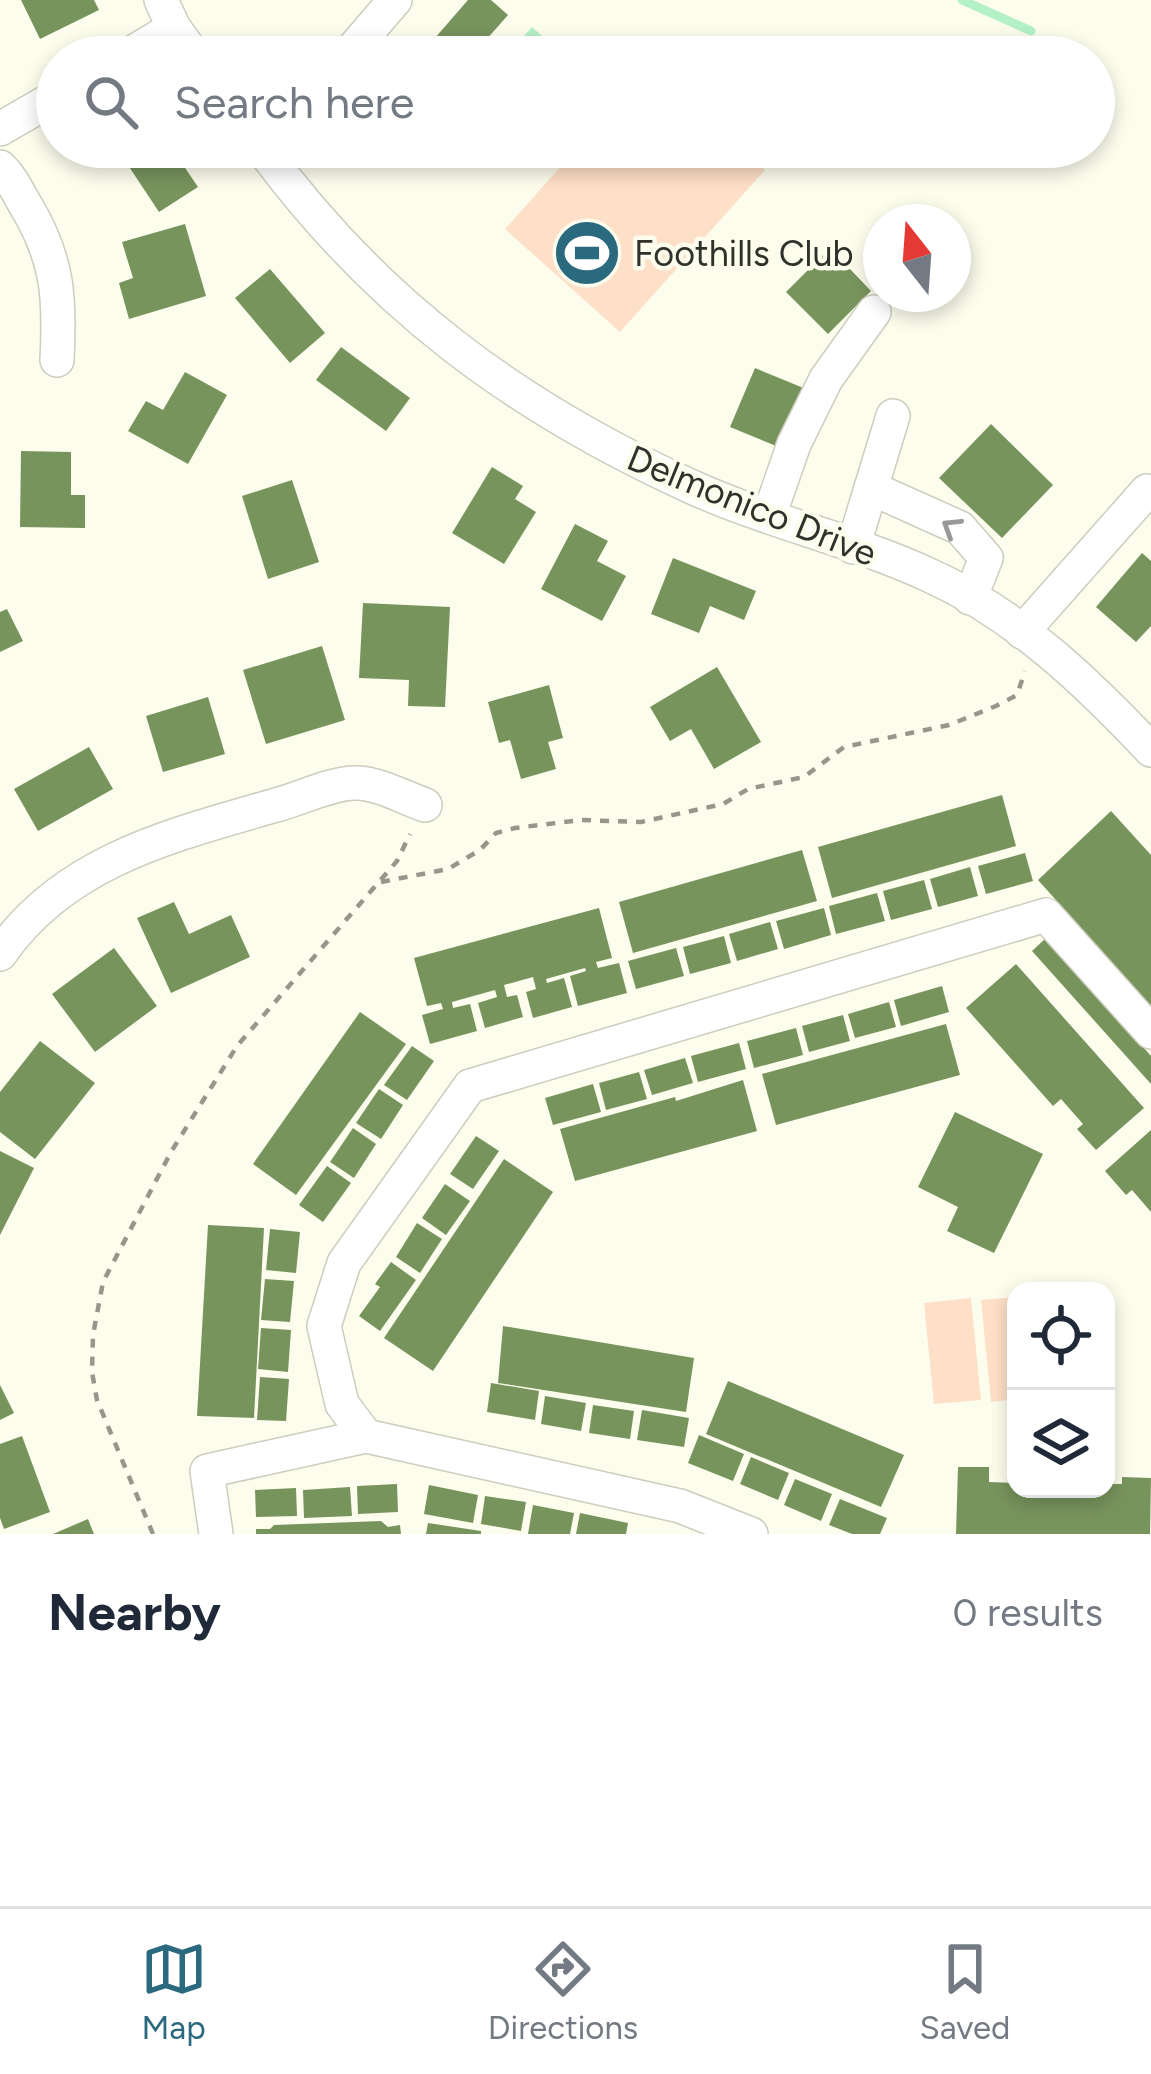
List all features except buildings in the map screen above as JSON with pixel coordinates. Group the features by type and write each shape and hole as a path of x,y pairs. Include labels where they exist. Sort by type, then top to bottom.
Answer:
{"street":[{"path":"364,36 395,0"},
{"path":"145,36 168,14"},
{"path":"0,129 36,108"},
{"path":"0,167 38,226 53,260 60,308 57,360"},
{"name":"Delmonico Drive","path":"283,168 360,263 426,327 505,386 619,452 698,490 931,576 1022,632 1089,683 1149,742"},
{"path":"769,516 794,444 826,379 874,312"},
{"path":"853,547 893,416"},
{"path":"871,488 960,528 986,558 970,598"},
{"path":"1022,632 1148,491"},
{"path":"0,954 71,883 152,841 357,782 425,805"},
{"path":"366,1436 342,1404 324,1326 344,1263 470,1086 1046,915 1151,1032"},
{"path":"216,1534 207,1471 366,1436 680,1506 751,1534"}],"path":[{"path":"375,884 448,868 480,850 496,833 515,828 581,820 640,822 723,804 748,789 804,777 844,747 949,725 996,706 1017,695 1026,670"},
{"path":"153,1534 97,1400 93,1335 103,1282 171,1152 237,1046 397,860 425,805"}],"shaded area":[{"path":"559,168 765,170 620,332 505,229"},
{"path":"971,1298 981,1400 934,1404 924,1303"},
{"path":"1007,1298 1007,1400 991,1402 981,1300"}],"waterway":[{"path":"962,0 1031,31"}],"place":[{"name":"Foothills Club","path":"587,253"}]}
